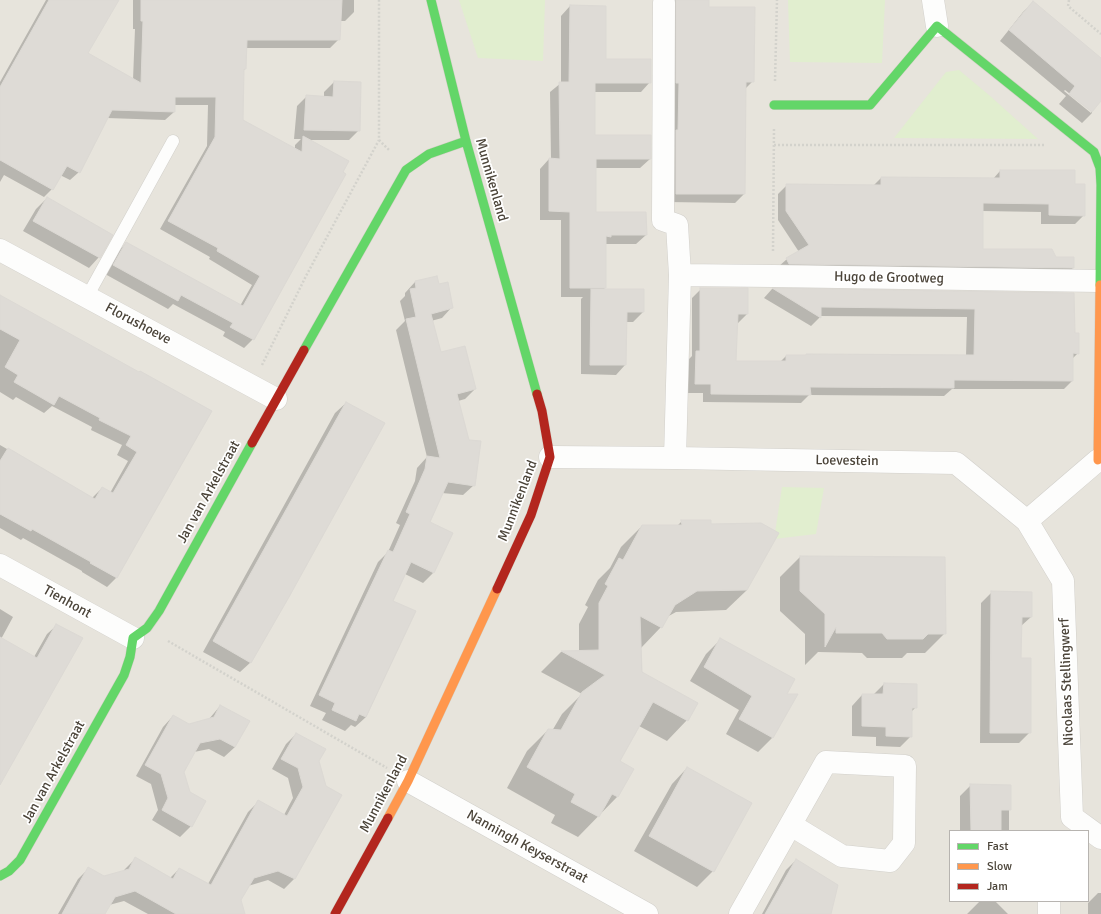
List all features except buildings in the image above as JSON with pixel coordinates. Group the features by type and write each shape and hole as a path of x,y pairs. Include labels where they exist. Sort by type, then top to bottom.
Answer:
{"street":[{"name":"Munnikenland","path":"335,914 408,781 531,515 550,457 542,411 466,141 431,0"},
{"path":"933,0 938,26 1098,152 1101,186 1099,282 1099,460 1027,521"},
{"path":"664,3 663,220 677,225 680,275 675,458"},
{"path":"774,105 870,105 938,26"},
{"name":"Jan van Arkelstraat","path":"0,876 9,871 20,860 124,675 140,633 159,611 276,399 406,170 429,154 466,141"},
{"name":"Florushoeve","path":"0,250 276,399"},
{"name":"Hugo de Grootweg","path":"680,275 1099,282"},
{"name":"Loevestein","path":"550,457 956,463 1027,521"},
{"name":"Nicolaas Stellingwerf","path":"1027,521 1063,581 1066,824 1081,830"},
{"name":"Tienhont","path":"0,566 140,633"},
{"path":"740,914 826,762 905,766 904,843 890,861 842,856 791,825"},
{"name":"Nanningh Keyserstraat","path":"408,781 647,914"},
{"name":"Nicolaas Stellingwerf","path":"1089,833 1101,838"},
{"path":"1049,902 1049,914"}],"lane":[{"path":"87,297 173,141"}],"path":[{"path":"252,386 306,276 379,140 379,0"},
{"path":"773,276 774,105 777,0"},
{"path":"1069,0 1068,6 1101,34"},
{"path":"774,144 1046,145"},
{"path":"140,633 408,781"}],"shaded area":[{"path":"0,0 1101,0 1101,914 0,914"}],"green space":[{"path":"459,0 545,0 543,61 478,58"},
{"path":"788,0 885,0 882,63 790,62"},
{"path":"959,70 1038,139 894,138 946,72"},
{"path":"782,487 824,488 816,534 774,539"}],"traffic: fast":[{"path":"431,0 466,141 537,394"},
{"path":"774,105 870,105 937,26 1094,152 1100,168 1101,185 1100,285"},
{"path":"304,350 406,170 429,154 466,141"},
{"path":"0,876 9,871 20,860 124,675 130,657 133,638 147,628 159,611 252,443"}],"traffic: slow":[{"path":"1098,460 1100,285"},
{"path":"388,818 408,781 497,589"}],"traffic: jam":[{"path":"252,443 304,350"},
{"path":"497,589 531,515 550,457 542,411 537,394"},
{"path":"335,914 388,818"}]}
